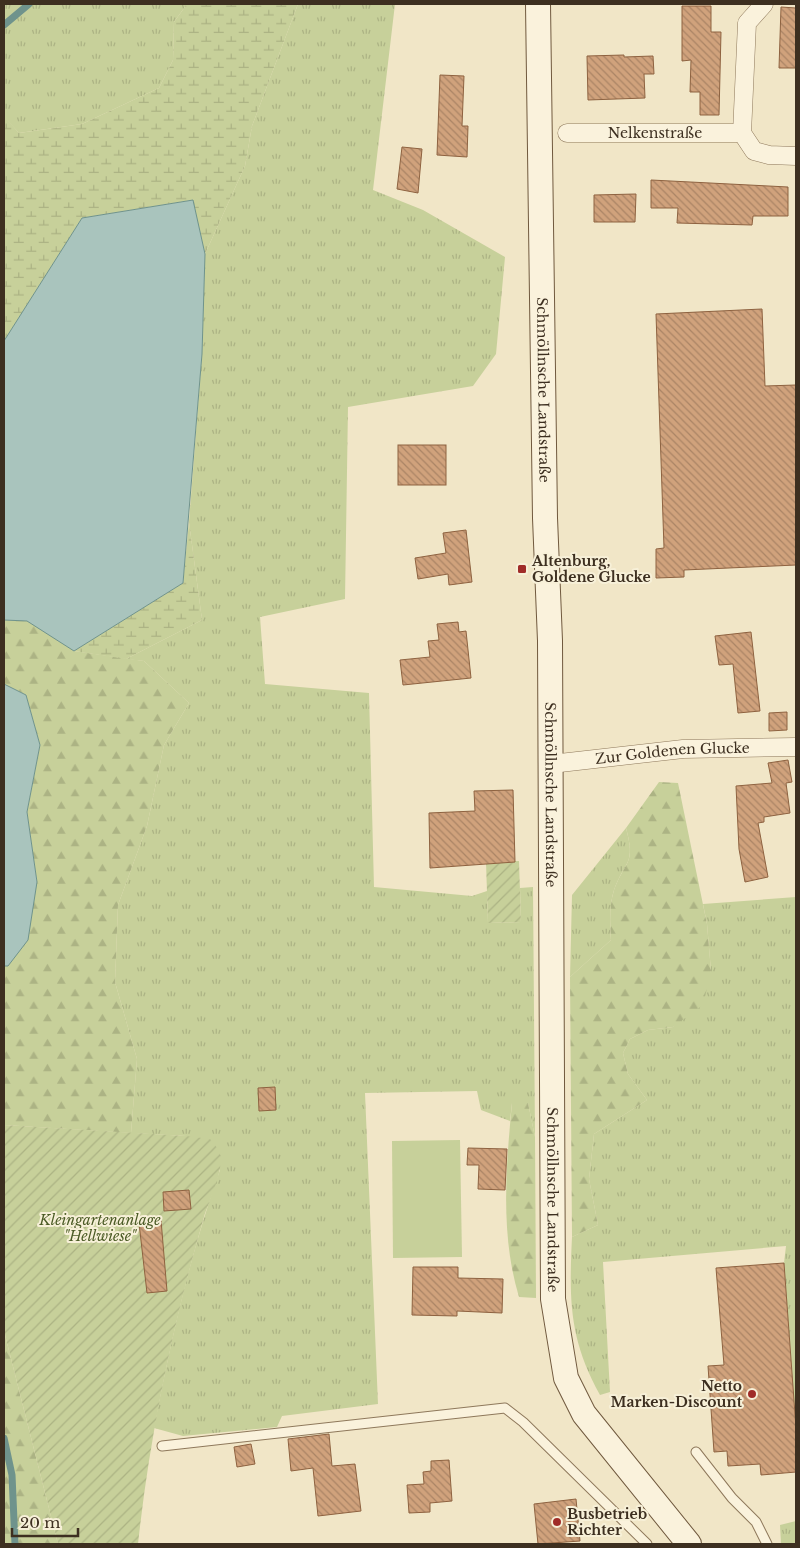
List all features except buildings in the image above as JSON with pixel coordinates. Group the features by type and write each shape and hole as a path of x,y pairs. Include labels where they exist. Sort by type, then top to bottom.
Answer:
{"main road":[{"name":"Schmöllnsche Landstraße","path":"538,4 545,518 550,641 550,987 554,1299 566,1378 584,1414 690,1544"}],"street":[{"path":"764,4 748,23 742,133 754,151 769,155 796,156"},
{"name":"Nelkenstraße","path":"567,133 742,133"},
{"name":"Zur Goldenen Glucke","path":"551,764 684,749 796,747"}],"lane":[{"path":"162,1446 505,1408 523,1422 647,1544"},
{"path":"696,1452 732,1498 756,1522 767,1544"}],"green space":[{"path":"4,4 187,4 174,22 173,60 159,88 82,124 19,133 5,118 4,120"},
{"path":"187,4 298,4 252,126 245,166 205,254 192,200 82,218 4,341 5,117 19,133 82,124 159,88 173,60 174,22"},
{"path":"298,4 395,4 373,190 423,210 505,257 496,354 473,386 348,407 345,599 260,617 265,684 369,693 374,887 472,896 487,891 488,923 521,922 520,888 533,887 535,1137 528,1103 512,1103 510,1121 481,1110 477,1091 365,1093 378,1404 282,1416 277,1427 183,1436 154,1428 182,1298 199,1233 220,1170 186,1136 131,1133 137,1059 115,982 118,905 147,826 164,745 189,703 144,661 126,659 202,620 189,522 202,354 205,254 245,166 252,126"},
{"path":"189,522 202,620 126,659 74,651 183,583"},
{"path":"4,620 27,620 74,651 144,661 189,703 164,745 147,826 118,905 115,982 137,1059 131,1133 4,1125 4,966 8,965 37,882 27,812 40,745 26,695 4,684"},
{"path":"659,782 678,783 707,924 711,971 703,1005 673,1027 648,1030 630,1039 623,1053 628,1074 647,1100 594,1134 589,1179 598,1225 572,1237 570,977 611,940 610,915 612,896 628,862 630,849 626,828"},
{"path":"626,828 630,849 628,862 612,896 610,915 611,940 570,977 572,895"},
{"path":"519,861 521,922 488,923 486,862"},
{"path":"796,897 796,1428 784,1263 786,1246 603,1262 610,1392 600,1395 582,1356 573,1319 571,1300 572,1237 598,1225 589,1179 594,1134 647,1100 628,1074 623,1053 630,1039 648,1030 673,1027 711,971 707,924 703,904"},
{"path":"512,1103 528,1103 535,1137 536,1298 519,1297 509,1249 506,1200"},
{"name":"Kleingartenanlage \"Hellwiese\"","path":"4,1125 186,1136 210,1139 219,1151 221,1158 219,1175 204,1217 193,1257 164,1379 149,1461 138,1544 58,1544 4,1331"},
{"path":"460,1140 462,1257 393,1258 392,1141"},
{"path":"4,1331 58,1544 4,1544"},
{"path":"796,1521 796,1544 781,1544 780,1525"}],"water":[{"path":"193,200 205,254 202,354 183,583 74,651 27,621 4,620 4,341 82,218"},
{"path":"4,684 26,695 40,745 27,812 37,882 28,940 8,966 4,966"}],"waterway":[{"path":"4,25 29,4"},
{"path":"4,1438 12,1475 15,1544"}],"place":[{"name":"Altenburg, Goldene Glucke","path":"522,569"},
{"name":"Netto Marken-Discount","path":"752,1394"},
{"name":"Busbetrieb Richter","path":"557,1522"}]}
